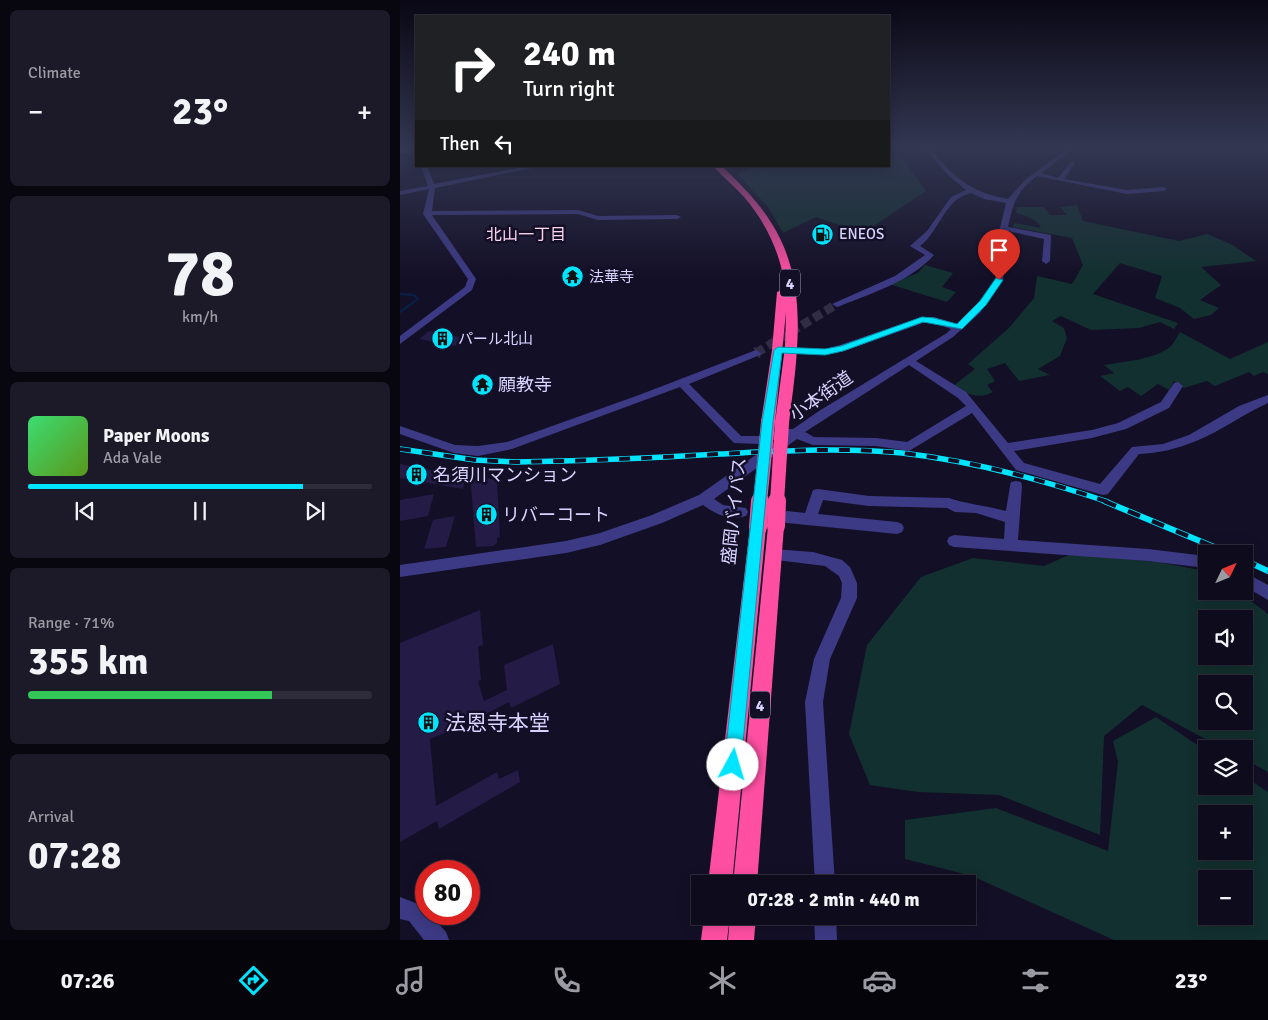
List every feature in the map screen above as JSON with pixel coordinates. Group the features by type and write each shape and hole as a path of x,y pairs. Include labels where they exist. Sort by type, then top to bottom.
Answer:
{"highway":[{"name":"盛岡バイパス","path":"734,191 745,202 770,240 782,288 785,350"},
{"name":"盛岡バイパス","path":"743,191 768,223 781,248 791,289 775,422 773,555 747,875"},
{"name":"盛岡バイパス","path":"721,875 773,524"},
{"path":"714,940 716,925"},
{"path":"741,940 742,925"}],"street":[{"path":"400,341 469,288 472,279 428,216 432,191"},
{"path":"837,304 907,274 920,264 930,254 914,246 935,227 942,211 952,200 960,193 969,191"},
{"path":"973,191 981,196 1010,202"},
{"name":"小本街道","path":"400,571 566,547 600,539 658,519 704,499 798,434 823,414 958,328 990,295 999,280 1004,228 1010,202 1017,191"},
{"path":"1121,191 1137,191"},
{"path":"428,216 455,212 578,212 598,218 677,217"},
{"path":"1004,228 1048,237 1046,260"},
{"path":"785,350 825,352 843,348 922,320 934,320 958,328"},
{"path":"400,430 454,450 493,449 508,446 618,408 756,353"},
{"path":"908,360 962,395 1020,466 1103,490 1136,450 1164,448 1193,438 1243,409 1268,399"},
{"path":"681,382 738,440 760,440 784,433 798,434 812,441 876,442 909,446 973,407"},
{"path":"1006,448 1092,434 1122,426 1165,405 1178,386"},
{"path":"1011,545 1016,486"},
{"path":"809,520 818,494 869,501 949,503 955,507 976,508 1012,518"},
{"path":"704,499 720,510 741,512"},
{"path":"773,524 809,520 897,528"},
{"path":"954,542 1148,555 1198,561"},
{"path":"773,555 828,560 844,569 851,587 849,598 822,660 814,702 825,875"},
{"path":"1253,584 1268,593"},
{"path":"400,908 416,913 438,940"},
{"path":"825,925 826,940"}],"green space":[{"path":"753,191 926,191 863,233 816,217 783,233 769,208"},
{"path":"1077,205 1083,221 1179,241 1207,234 1231,244 1256,261 1201,267 1221,285 1200,300 1219,308 1211,315 1194,319 1180,308 1155,298 1162,276 1120,263 1093,294 1178,323 1174,329 1160,322 1139,328 1091,330 1061,316 1052,321 1064,328 1067,338 1060,356 1038,369 1050,375 1019,381 1005,363 987,369 995,381 987,385 993,392 977,396 968,394 953,386 975,369 968,364 1009,328 1034,298 1037,276 1072,284 1083,265 1072,238 1013,227 1014,223 1041,228 1034,220 1016,213 1017,207 1043,207 1050,215 1067,215 1060,207"},
{"path":"925,265 953,273 942,287 956,292 947,302 889,284 918,273"},
{"path":"1180,332 1230,359 1268,342 1268,374 1263,372 1254,376 1249,372 1215,386 1207,381 1184,388 1174,381 1169,390 1158,384 1141,396 1128,387 1120,391 1100,376 1114,373 1104,365 1150,357 1166,350 1172,345"},
{"path":"1071,554 1157,562 1198,570 1198,600 1250,600 1268,614 1268,772 1253,764 1253,740 1207,740 1142,705 1104,736 1100,835 999,795 918,792 870,785 849,734 867,645 921,577 973,558 1044,566"},
{"path":"1156,717 1198,746 1198,795 1253,795 1253,782 1268,792 1268,940 1114,940 976,878 976,875 968,875 905,859 905,820 996,808 1108,851 1118,762 1113,741"}],"building":[{"name":"パール北山","path":"429,331 465,338 455,346 419,339"},
{"path":"400,464 467,475 463,489 400,478"},
{"name":"リバーコート","path":"470,475 497,480 500,537 497,538 497,543 493,546 476,547"},
{"path":"434,494 428,516 400,521 400,500"},
{"path":"455,516 446,547 424,549 433,520"},
{"name":"法恩寺本堂","path":"480,610 483,645 478,647 481,680 478,681 484,701 507,690 504,665 553,644 560,684 511,708 509,702 478,718 476,714 447,728 447,732 430,739 436,806 497,772 499,779 518,770 520,782 439,829 437,821 400,842 400,643"}],"waterway":[{"path":"400,294 414,295 418,299 400,312"}],"tunnel":[{"path":"758,352 756,353 837,304"}],"railway":[{"path":"400,449 475,460 516,462 789,451 879,451 928,456 980,466 1032,478 1108,502"},
{"path":"1104,501 1209,545"},
{"path":"1253,564 1268,571"}],"place":[{"name":"ENEOS","path":"823,234"},
{"name":"法華寺","path":"573,277"},
{"name":"パール北山","path":"442,339"},
{"name":"願教寺","path":"482,385"},
{"name":"名須川マンション","path":"417,475"},
{"name":"リバーコート","path":"486,515"},
{"name":"法恩寺本堂","path":"429,723"}],"district":[{"name":"北山一丁目","path":"526,234"}],"route":[{"path":"733,765 768,422 778,350 825,352 858,344 922,320 934,320 958,328 984,303 999,280"}]}
